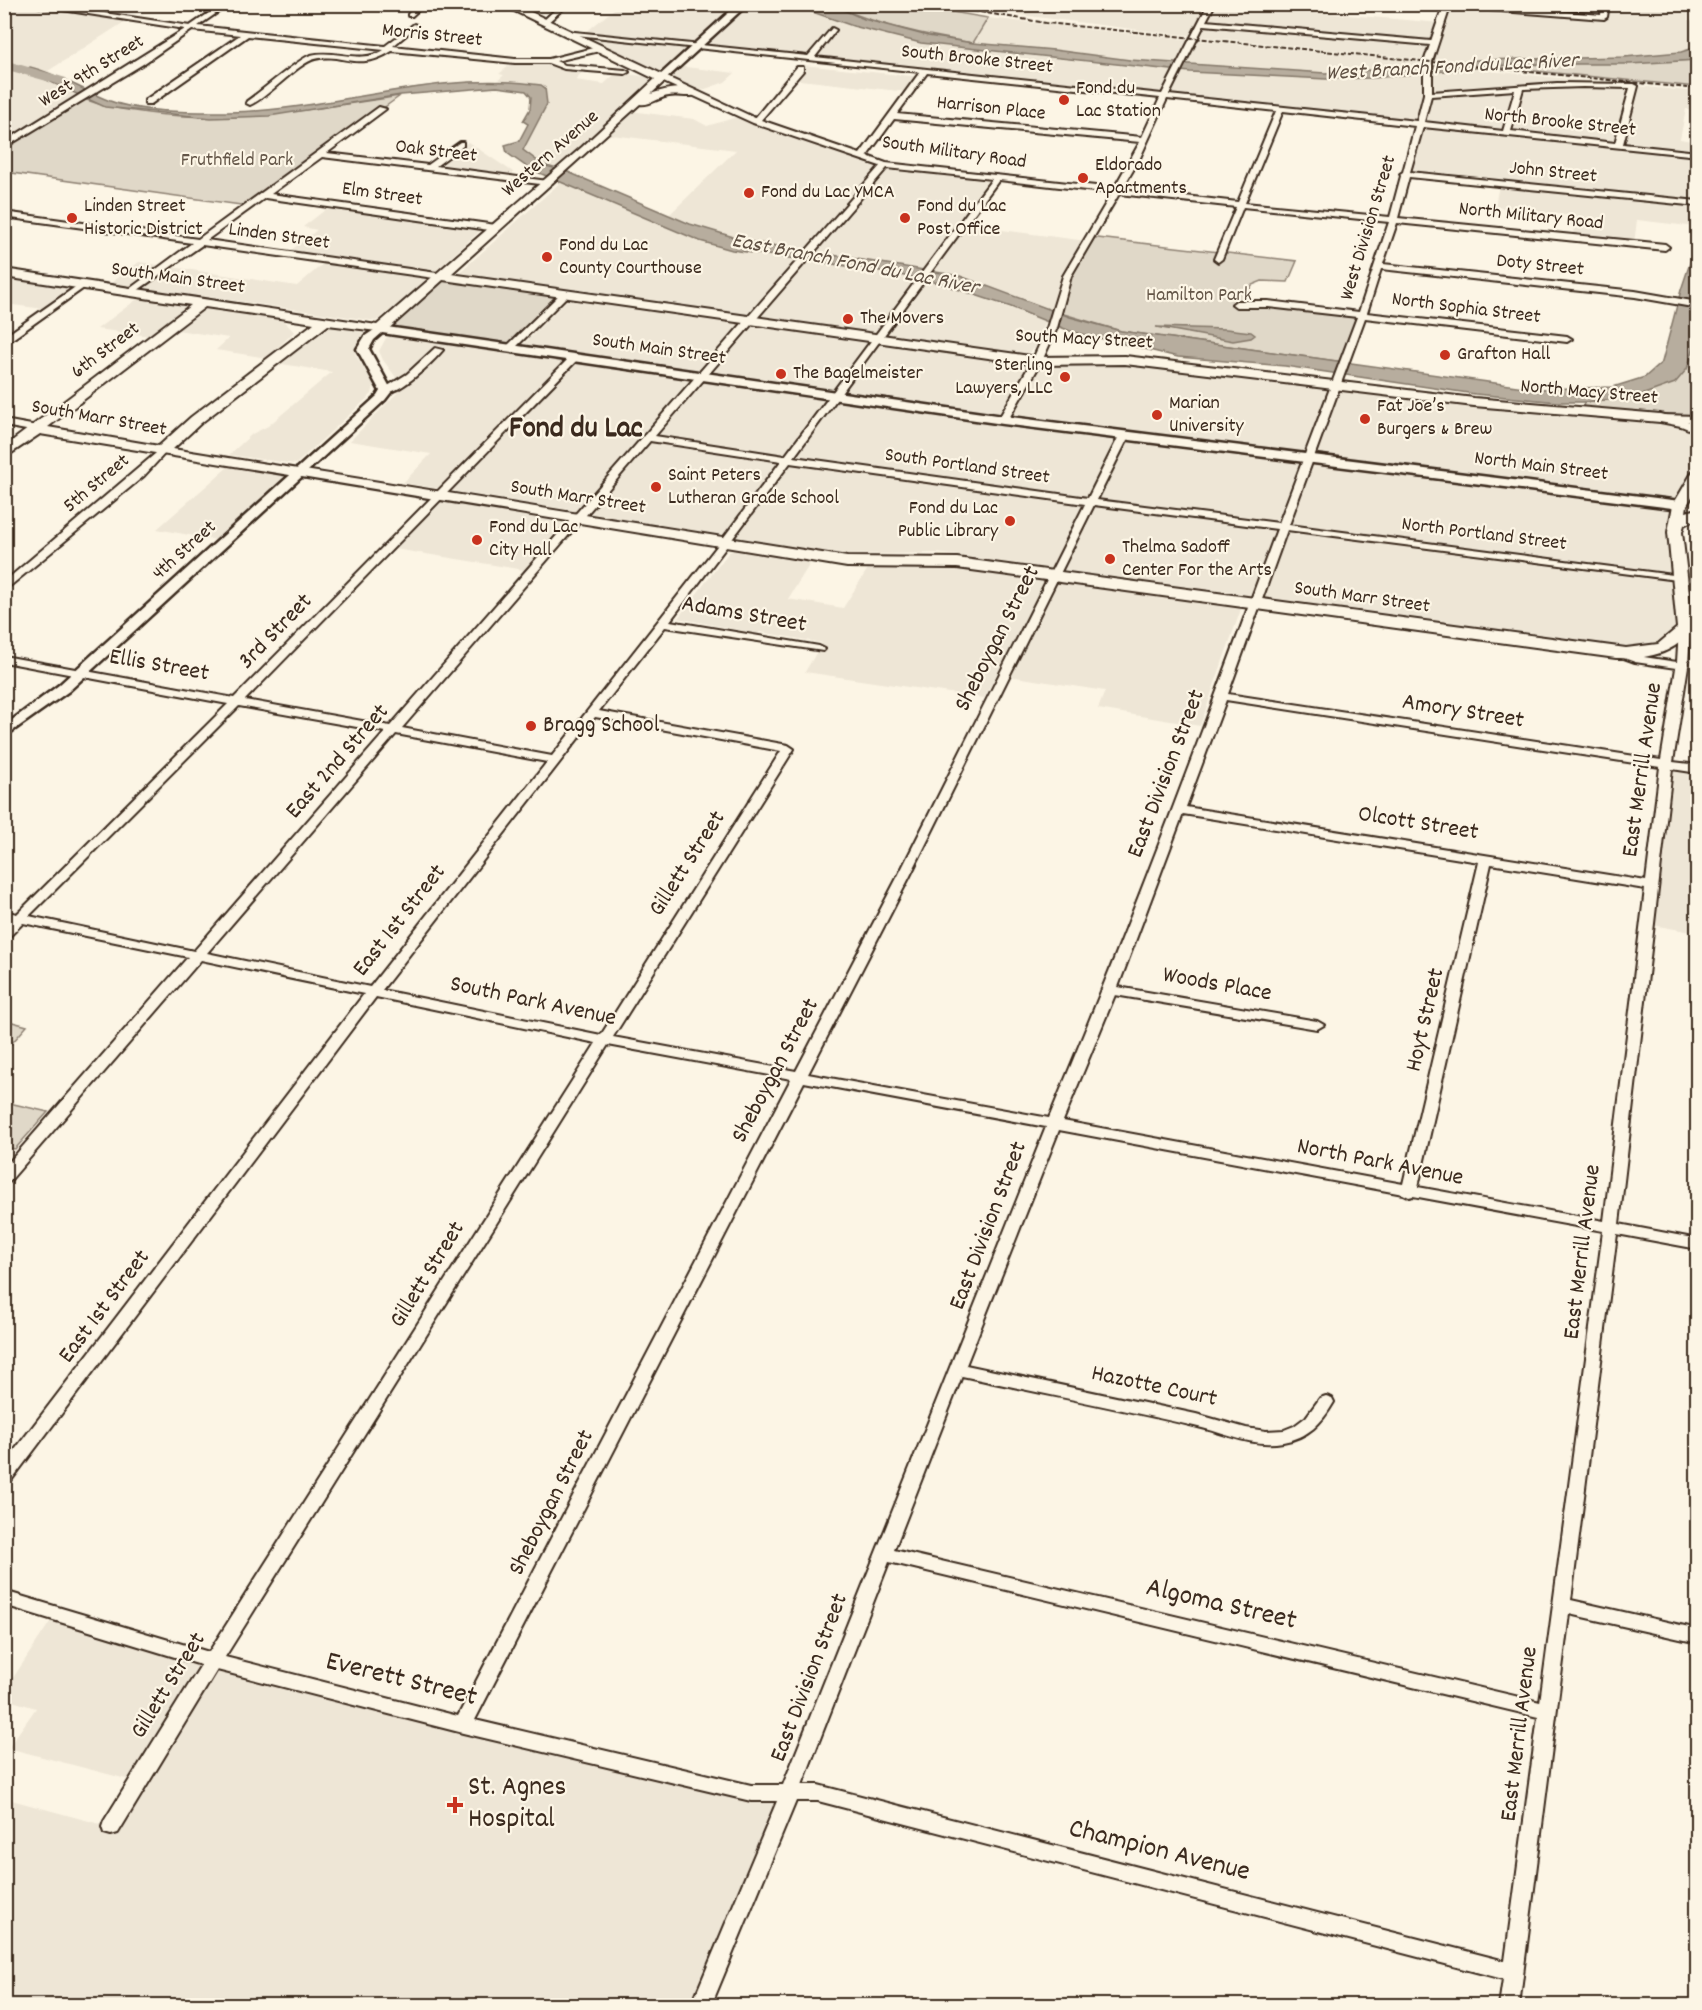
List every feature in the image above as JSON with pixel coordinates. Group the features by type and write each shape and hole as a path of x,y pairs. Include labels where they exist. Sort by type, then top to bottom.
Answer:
{"main road":[{"name":"South Military Road","path":"505,4 662,78"},
{"name":"Western Avenue","path":"380,329 627,113 662,78"},
{"path":"627,113 663,93 694,93"},
{"name":"South Main Street","path":"4,273 380,329"},
{"name":"South Macy Street","path":"441,276 1037,361 1125,360 1336,379"},
{"name":"6th Street","path":"4,454 203,302"},
{"path":"265,311 294,324 298,330 298,340"},
{"name":"5th Street","path":"162,451 196,420 326,320"},
{"path":"1045,343 1055,356 1074,361"},
{"name":"North Macy Street","path":"1336,379 1474,402 1660,418"},
{"path":"1660,418 1685,423 1698,429"},
{"path":"196,420 188,430 189,442 195,448 218,460"},
{"name":"South Marr Street","path":"37,429 847,562 957,563 1616,653"},
{"path":"1697,474 1698,493"},
{"name":"East Merrill Avenue","path":"1691,629 1681,579 1676,524 1680,505 1697,474"},
{"name":"North Main Street","path":"1680,505 1698,507"},
{"path":"1676,524 1683,518 1698,513"},
{"path":"1616,653 1641,654 1658,650 1691,629"}],"street":[{"name":"Morris Street","path":"27,4 192,28 509,61 549,61 601,48"},
{"name":"West 9th Street","path":"4,146 92,92 226,4"},
{"path":"409,15 422,4"},
{"path":"545,22 566,4"},
{"name":"Western Avenue","path":"662,78 744,4"},
{"path":"1003,420 1037,361 1053,326 1067,276 1117,191 1212,4"},
{"path":"1442,4 1604,17 1606,4"},
{"name":"West Division Street","path":"1308,459 1336,379 1362,315 1393,220 1428,94 1428,64 1447,5"},
{"path":"1202,23 1434,43"},
{"path":"250,103 311,57 368,60 380,56 415,26"},
{"path":"810,58 832,30"},
{"name":"South Brooke Street","path":"567,32 1419,124"},
{"path":"148,102 248,33"},
{"name":"Morris Street","path":"549,61 564,67 626,72"},
{"path":"756,121 800,69"},
{"path":"862,157 925,71"},
{"name":"South Military Road","path":"662,78 756,121 885,165 1393,220"},
{"path":"1428,94 1519,89 1534,86 1634,86 1618,146"},
{"path":"1506,134 1519,89"},
{"path":"131,292 382,109"},
{"path":"1218,259 1280,109"},
{"name":"Harrison Place","path":"890,116 1143,142"},
{"name":"North Brooke Street","path":"1419,124 1698,154"},
{"path":"429,168 460,144"},
{"name":"Oak Street","path":"320,154 550,181"},
{"name":"East 2nd Street","path":"4,1178 197,955 397,730 885,165"},
{"name":"John Street","path":"1404,174 1698,204"},
{"name":"East 1st Street","path":"4,1477 373,992 725,543 997,178"},
{"name":"Elm Street","path":"263,195 496,228"},
{"name":"Linden Street","path":"4,214 441,276"},
{"name":"North Military Road","path":"1393,220 1665,247"},
{"name":"Doty Street","path":"1378,266 1668,299 1698,305"},
{"path":"4,342 84,285"},
{"path":"510,348 566,293"},
{"name":"North Sophia Street","path":"1236,304 1268,304 1567,339"},
{"path":"380,329 369,338 363,349 364,356 380,377 386,391"},
{"name":"South Main Street","path":"380,329 1003,420 1308,459"},
{"name":"4th Street","path":"4,733 81,673 372,407 386,391 438,350"},
{"name":"3rd Street","path":"4,934 575,357"},
{"name":"North Macy Street","path":"1660,418 1698,419"},
{"name":"South Marr Street","path":"4,423 37,429"},
{"name":"Sheboygan Street","path":"463,1725 904,876 1124,436"},
{"name":"South Portland Street","path":"648,438 787,460 1282,528"},
{"name":"5th Street","path":"4,588 140,474 162,451"},
{"name":"North Main Street","path":"1308,459 1680,505"},
{"name":"East Division Street","path":"701,2006 790,1792 1054,1124 1110,990 1308,459"},
{"name":"North Portland Street","path":"1282,528 1681,579"},
{"name":"Adams Street","path":"663,623 819,650"},
{"name":"East Merrill Avenue","path":"1509,2006 1610,1228 1666,764 1682,666 1691,629"},
{"name":"South Marr Street","path":"1616,653 1635,659 1682,666"},
{"name":"Ellis Street","path":"4,659 555,760"},
{"name":"Amory Street","path":"1221,696 1698,769"},
{"name":"Gillett Street","path":"111,1827 213,1661 788,749 591,713"},
{"name":"Olcott Street","path":"1178,809 1651,886"},
{"name":"Hoyt Street","path":"1409,1192 1486,858"},
{"name":"South Park Avenue","path":"4,915 604,1040 1054,1124"},
{"name":"Woods Place","path":"1110,990 1317,1025"},
{"name":"North Park Avenue","path":"1054,1124 1409,1192 1698,1244"},
{"name":"Hazotte Court","path":"957,1369 1212,1423 1262,1437 1280,1437 1302,1431 1326,1402"},
{"name":"Algoma Street","path":"883,1554 1547,1711"},
{"name":"Everett Street","path":"4,1598 213,1661 463,1725 751,1793 790,1792"},
{"path":"1560,1605 1698,1636"},
{"name":"Champion Avenue","path":"790,1792 818,1793 1513,1972"}],"shaded area":[{"path":"801,4 807,10 853,26 921,43 1121,66 1326,79 1373,78 1461,68 1697,92 1697,109 1686,109 1680,139 1697,142 1697,227 1637,220 1634,244 1573,238 1574,216 1495,207 1499,184 1404,174 1418,125 699,46 677,66 735,73 725,82 694,93 662,78 630,111 694,119 707,126 744,115 885,165 997,178 963,225 1087,241 1057,312 960,276 747,241 668,216 736,150 603,134 564,169 543,165 523,150 547,104 545,88 537,84 496,82 504,75 499,74 515,61 549,61 584,70 575,80 604,84 616,73 660,78 567,32 585,33 619,5"},
{"path":"1219,4 1441,23 1447,5 1499,9 1500,4 1689,5 1688,20 1697,21 1697,47 1681,52 1624,57 1477,60 1459,63 1156,32 957,5"},
{"path":"10,5 27,5 129,19 48,71 92,92 5,146 5,8"},
{"path":"988,18 1428,63 1428,66 1325,73 1130,60 973,43"},
{"path":"803,65 920,77 908,92 791,79"},
{"path":"468,142 513,172 513,176 439,166"},
{"path":"562,181 598,199 700,241 732,250 875,270 939,283 1046,321 1035,348 1027,354 460,272"},
{"path":"329,207 477,227 481,230 400,303 376,321 111,283 139,262 297,286 331,257 290,251 317,230 303,227"},
{"path":"4,277 71,288 44,309 5,304"},
{"path":"140,297 187,305 150,336 97,329"},
{"path":"572,299 1046,365 1117,364 1455,404 1678,426 1690,432 1696,439 1691,474 1677,500 1641,495 1639,506 1656,509 1661,507 1672,511 1676,606 1674,629 1665,638 1656,642 1638,646 1608,645 937,553 844,555 403,483 431,454 350,441 397,393 399,387 395,376 379,351 386,338 395,336 514,354 566,301"},
{"path":"206,309 271,317 285,322 294,332 267,358 216,350 229,338 177,330"},
{"path":"324,327 364,332 355,354 374,385 372,394 296,464 229,455 252,434 268,426 332,372 282,364"},
{"path":"229,466 280,474 284,477 216,540 157,529"},
{"path":"443,502 557,520 563,524 524,570 395,549"},
{"path":"1697,520 1697,575 1693,575 1689,539 1691,528"},
{"path":"734,550 811,562 788,599 843,608 869,567 942,566 1236,606 1241,609 1200,726 1098,709 1105,691 997,674 984,698 805,672 822,643 760,632 758,634 678,618 729,552"},
{"path":"1666,764 1697,769 1697,933 1647,924"},
{"name":"St. Agnes Hospital","path":"56,1613 751,1793 790,1792 701,2006 5,2005 4,1798 111,1827 138,1782 8,1748 36,1708 5,1699 5,1690"}],"green space":[{"path":"832,5 911,5 988,18 973,43 901,29"},
{"path":"1697,60 1697,87 1485,66"},
{"name":"Fruthfield Park","path":"400,96 248,206 5,172 5,146 81,98 106,106 139,112 213,117 275,113"},
{"name":"Hamilton Park","path":"1089,237 1297,261 1288,282 1262,281 1252,285 1245,299 1252,304 1362,315 1344,362 1121,331 1057,312 1064,282"},
{"path":"441,276 566,293 510,348 380,329"},
{"path":"1697,337 1697,416 1583,408 1584,402 1636,397 1687,369"},
{"path":"4,1020 27,1026 5,1051"},
{"path":"5,1102 48,1112 15,1149 5,1147"}],"water":[{"name":"West Branch Fond du Lac River","path":"801,5 832,5 864,19 928,36 973,43 1130,60 1325,73 1450,65 1477,60 1624,57 1681,52 1697,47 1697,60 1630,64 1517,64 1373,78 1326,79 1190,72 921,43 853,26 807,10"},
{"path":"30,67 123,105 184,112 267,110 462,82 541,85 545,88 547,104 523,150 543,165 568,172 690,224 747,241 960,276 1070,317 1121,331 1539,389 1613,387 1645,377 1662,362 1681,290 1697,242 1697,337 1687,369 1675,383 1636,397 1584,402 1558,402 1475,394 1285,366 1178,357 1070,331 1011,307 939,283 875,270 732,250 700,241 530,169 507,153 505,145 519,141 528,124 523,121 530,109 531,97 526,91 497,87 401,95 269,116 211,118 105,107 38,76 22,72"},
{"path":"1156,327 1226,329 1251,332 1255,335 1251,338 1233,341"}],"waterway":[{"name":"East Branch Fond du Lac River","path":"4,64 61,81"}],"railway":[{"path":"932,4 1046,23 1698,89"}],"place":[{"name":"Fond du Lac Station","path":"1064,100"},
{"name":"Eldorado Apartments","path":"1083,178"},
{"name":"Fond du Lac YMCA","path":"749,193"},
{"name":"Linden Street Historic District","path":"72,218"},
{"name":"Fond du Lac Post Office","path":"905,218"},
{"name":"Fond du Lac County Courthouse","path":"547,257"},
{"name":"The Movers","path":"848,319"},
{"name":"Grafton Hall","path":"1445,355"},
{"name":"The Bagelmeister","path":"781,374"},
{"name":"Sterling Lawyers, LLC","path":"1065,377"},
{"name":"Marian University","path":"1157,415"},
{"name":"Fat Joe’s Burgers & Brew","path":"1365,419"},
{"name":"Saint Peters Lutheran Grade School","path":"656,487"},
{"name":"Fond du Lac Public Library","path":"1010,521"},
{"name":"Fond du Lac City Hall","path":"477,540"},
{"name":"Thelma Sadoff Center For the Arts","path":"1110,559"},
{"name":"Bragg School","path":"531,726"},
{"name":"St. Agnes Hospital","path":"455,1805"}],"district":[{"name":"Fond du Lac","path":"576,430"}]}
